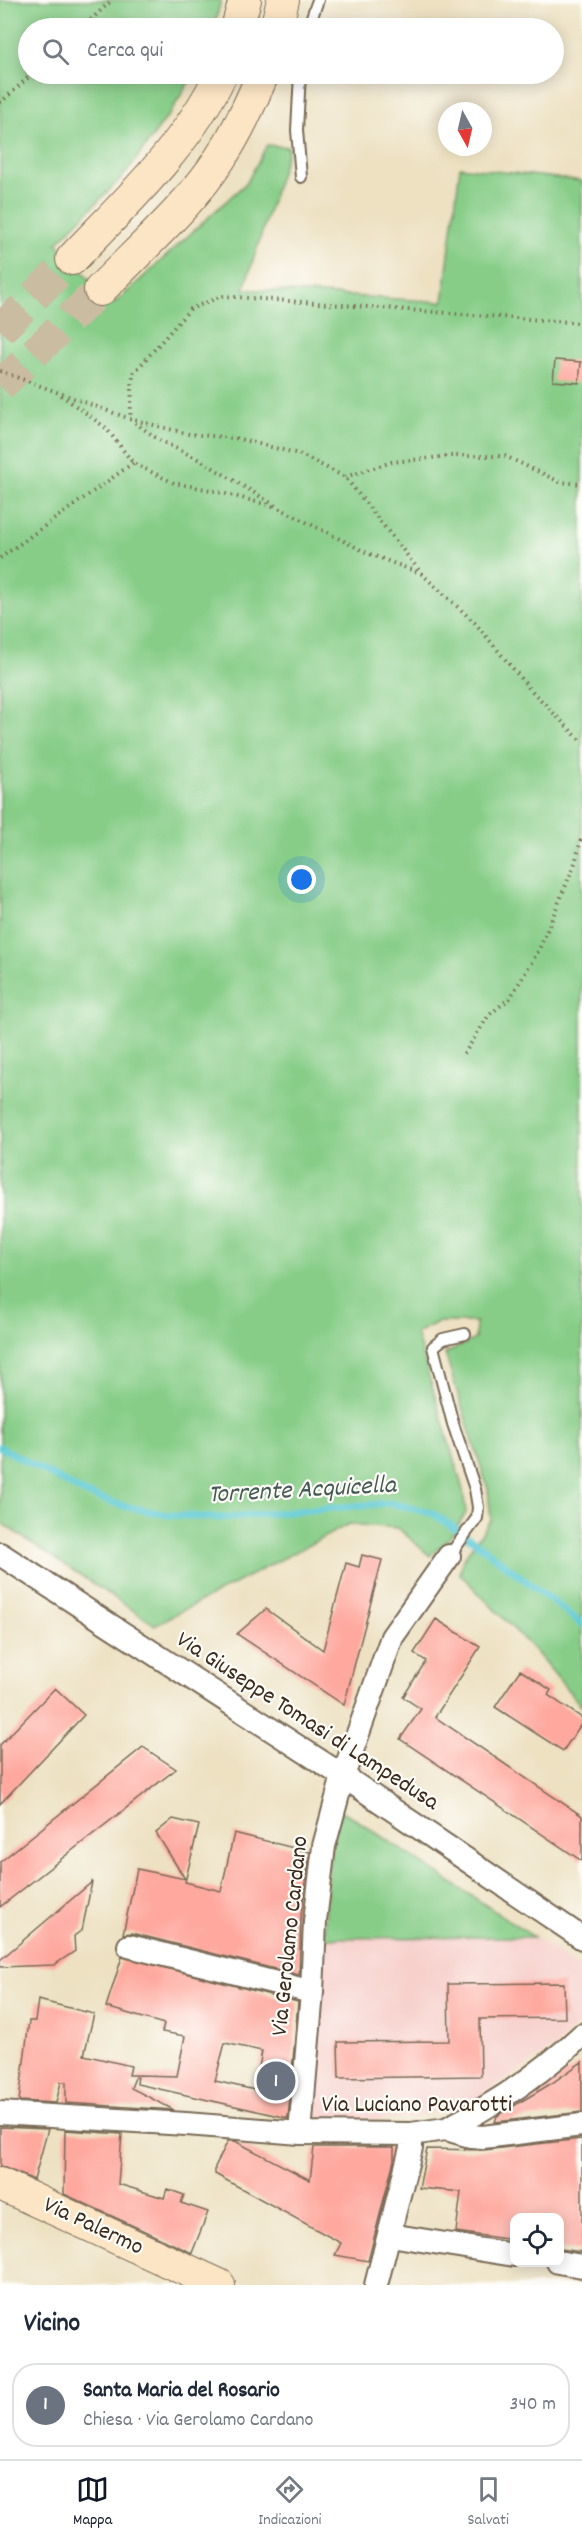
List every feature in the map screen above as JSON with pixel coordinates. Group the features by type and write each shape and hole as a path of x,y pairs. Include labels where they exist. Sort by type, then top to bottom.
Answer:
{"main road":[{"path":"240,18 245,0"},
{"path":"279,18 284,0"},
{"path":"72,259 184,138 216,84"},
{"path":"100,290 197,189 218,162 248,110 259,84"},
{"name":"Via Palermo","path":"0,2184 219,2285"}],"street":[{"name":"Via Gerolamo Cardano","path":"300,2133 312,1992 315,1920 324,1846 343,1776 392,1637 455,1548"},
{"name":"Via Giuseppe Tomasi di Lampedusa","path":"0,1554 343,1776 582,1938"},
{"path":"129,1946 312,1992"},
{"path":"446,2129 501,2098 535,2075 582,2035"},
{"name":"Via Luciano Pavarotti","path":"0,2113 300,2133 411,2134 446,2129 483,2137 582,2125"},
{"path":"376,2285 411,2148 411,2134"},
{"path":"390,2235 510,2254"},
{"path":"564,2263 582,2266"}],"lane":[{"path":"312,18 318,0"},
{"path":"299,84 297,130 301,177"},
{"path":"455,1548 477,1518 475,1489 453,1424 433,1347 443,1339 465,1334"}],"path":[{"path":"93,18 112,0"},
{"path":"0,103 22,84"},
{"path":"130,419 133,374 190,309 222,296 582,323"},
{"path":"0,371 130,419 189,434 235,438 299,454 345,477 422,574 475,622 530,688 582,742"},
{"path":"56,392 106,428 133,463 174,483 211,490 281,509"},
{"path":"130,419 159,440 200,460 281,509 367,553 422,574"},
{"path":"345,477 392,462 450,456 505,456 560,482 582,484"},
{"path":"0,558 37,529 133,463"},
{"path":"464,1054 489,1015 510,998 539,950 575,863 582,836"}],"shaded area":[{"path":"534,1937 582,1969 582,2021 556,2046 477,2099 453,2109 407,2119 314,2120 324,1938"}],"green space":[{"path":"0,0 221,0 216,18 18,18 18,84 188,84 170,113 125,174 57,243 100,290 116,302 247,182 267,145 289,147 244,289 443,302 460,167 582,181 582,1707 535,1651 460,1574 463,1559 491,1520 488,1489 445,1354 475,1339 476,1322 438,1322 416,1333 463,1490 466,1513 450,1537 430,1556 398,1528 349,1524 155,1625 0,1522"},
{"path":"340,1811 534,1937 324,1938 329,1856"}],"building":[{"path":"555,360 581,362 579,383 553,381"},
{"path":"362,1555 382,1560 344,1705 237,1634 266,1609 323,1650 346,1563 359,1567"},
{"path":"436,1619 480,1647 435,1717 582,1816 582,1861 400,1739 421,1709 403,1697 426,1661 414,1653"},
{"path":"520,1670 551,1690 548,1695 582,1718 582,1723 563,1751 495,1707"},
{"path":"55,1688 84,1715 0,1804 0,1745"},
{"path":"143,1747 176,1769 0,1907 0,1862"},
{"path":"173,1819 199,1825 185,1882 221,1891 234,1833 310,1852 301,1915 299,1975 132,1933 123,1934 137,1869 185,1879 156,1833"},
{"path":"92,1882 82,1930 74,1936 75,1951 54,1965 0,1967 0,1960"},
{"path":"122,1957 298,2002 288,2118 137,2084 138,2075 177,2076 185,2036 162,2032 164,2024 106,2007","holes":["225,2043 262,2051 255,2090 215,2081"]},
{"path":"564,1983 565,2018 480,2019 481,2076 339,2078 338,2042 449,2041 448,1984"},
{"path":"38,2000 94,2014 84,2055 131,2066 129,2075 136,2075 131,2088 174,2110 66,2103 66,2082 61,2082 56,2103 19,2101 29,2021 35,2021"},
{"path":"582,2062 582,2112 495,2122 497,2116"},
{"path":"0,2127 48,2129 34,2180 0,2166"},
{"path":"65,2130 122,2134 118,2184 164,2198 167,2189 184,2195 181,2203 208,2212 192,2253 64,2194"},
{"path":"582,2139 582,2252 564,2250 564,2213 510,2213 510,2239 456,2232 461,2192 419,2188 427,2149 484,2150"},
{"path":"228,2141 235,2141 310,2180 314,2147 394,2147 394,2160 368,2261 335,2255 341,2243 215,2174 215,2167"}],"waterway":[{"name":"Torrente Acquicella","path":"0,1447 84,1493 123,1506 169,1515 218,1518 390,1503 432,1513 478,1544 582,1624"}],"tunnel":[{"path":"0,330 72,259"},
{"path":"0,386 100,290"}],"place":[{"name":"Santa Maria del Rosario","path":"276,2081"}]}
